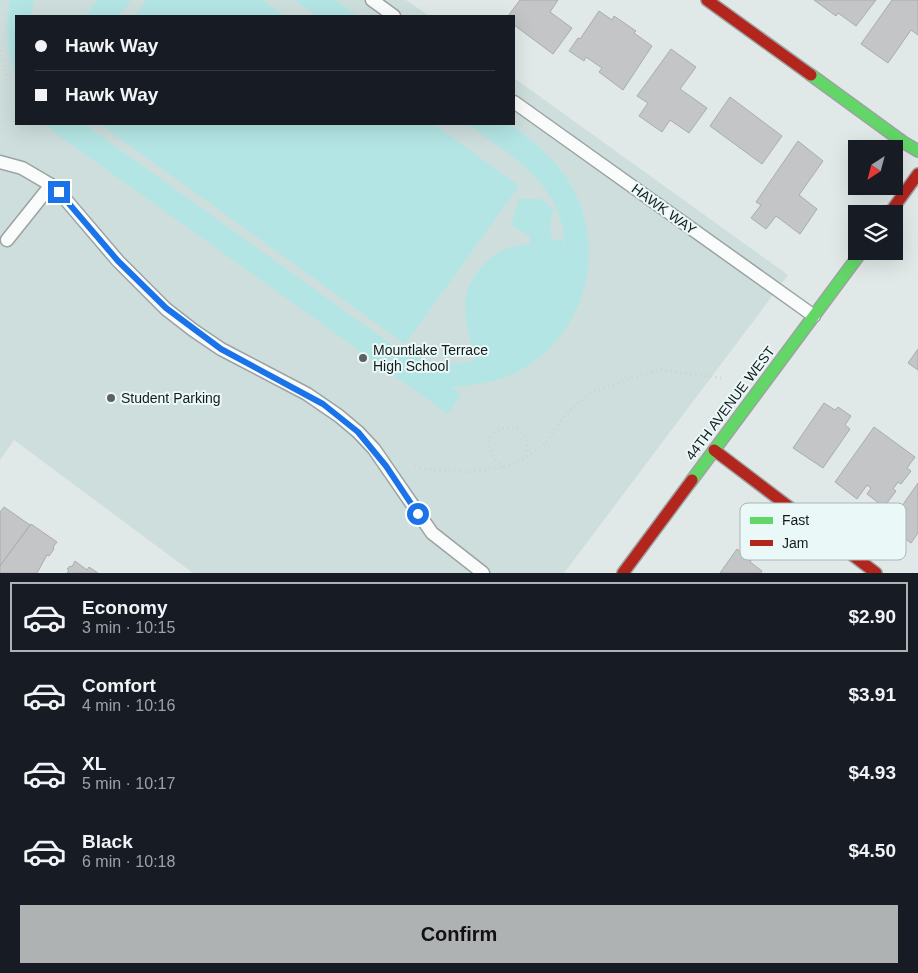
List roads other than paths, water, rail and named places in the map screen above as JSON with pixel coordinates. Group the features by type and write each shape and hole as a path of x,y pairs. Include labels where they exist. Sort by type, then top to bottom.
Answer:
{"street":[{"path":"707,0 918,151"},
{"path":"896,205 918,174"},
{"name":"44TH AVENUE WEST","path":"623,573 855,260"},
{"path":"714,450 784,503"},
{"path":"859,560 876,573"}],"lane":[{"path":"372,0 393,15"},
{"name":"HAWK WAY","path":"515,103 814,316"},
{"path":"0,152 51,185 118,261 166,308 221,349 323,404 358,432 386,466 432,533 484,573"},
{"path":"0,162 22,168"},
{"path":"7,240 51,185"}],"place":[{"name":"Mountlake Terrace High School","path":"363,358"},
{"name":"Student Parking","path":"111,398"}]}
